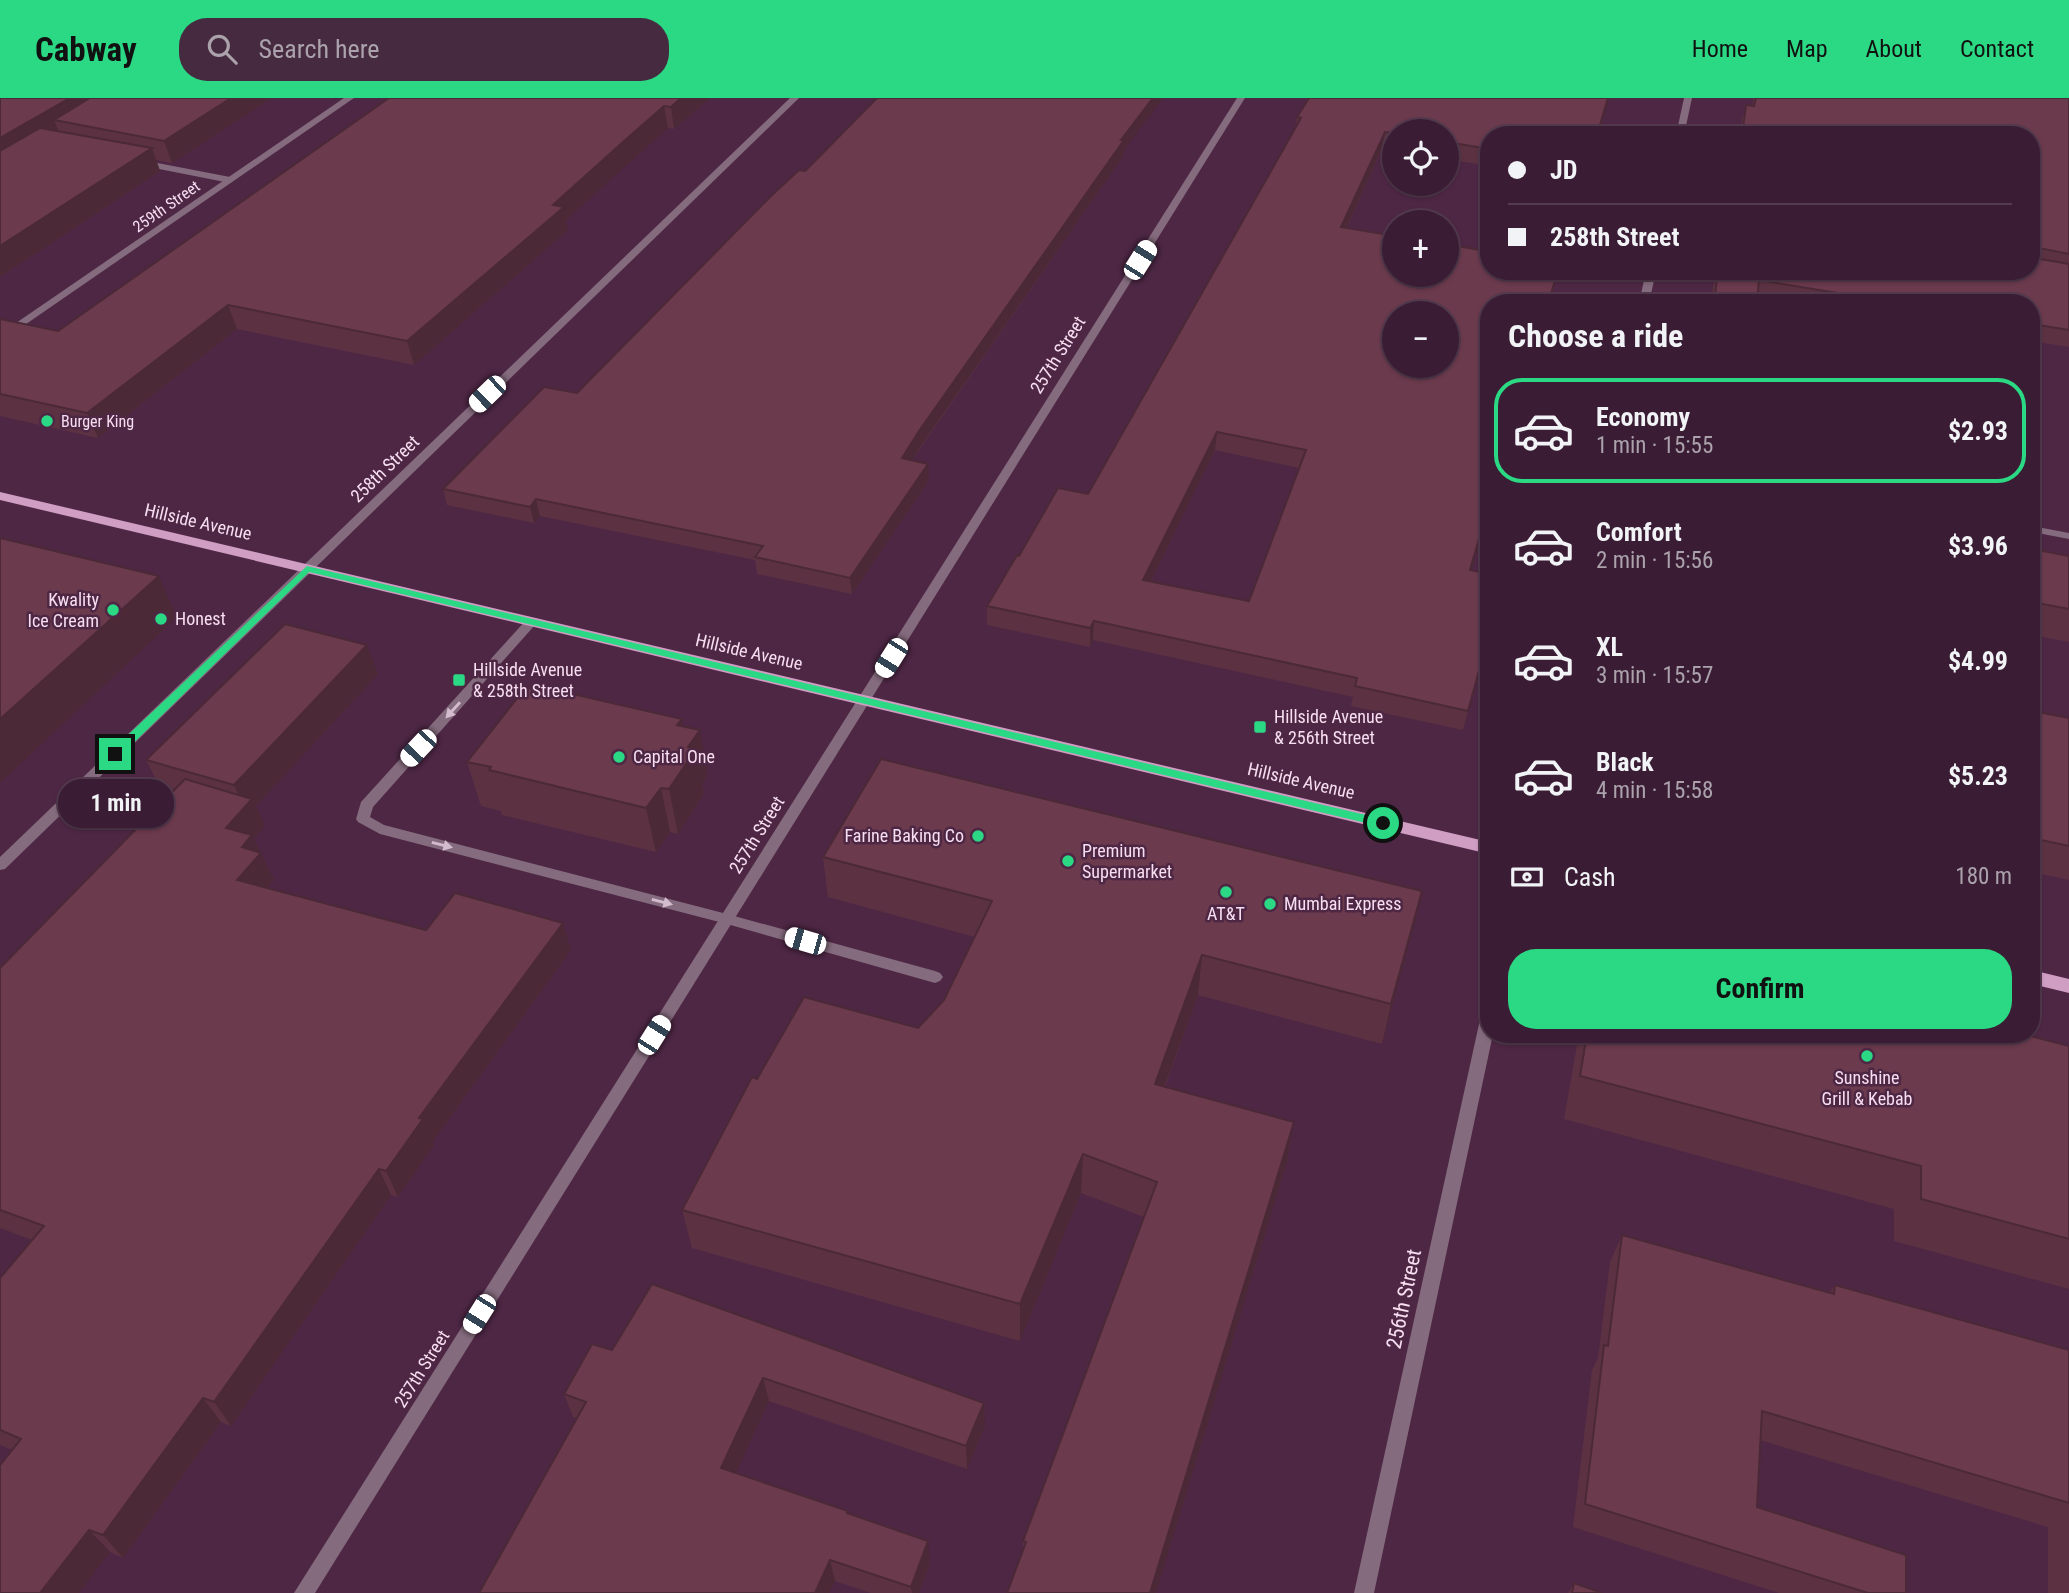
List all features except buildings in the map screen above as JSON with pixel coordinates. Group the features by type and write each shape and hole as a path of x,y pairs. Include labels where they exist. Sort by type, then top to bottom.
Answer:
{"main road":[{"name":"Hillside Avenue","path":"0,496 1480,846"},
{"path":"2040,979 2069,986"}],"street":[{"name":"259th Street","path":"0,339 350,98"},
{"name":"258th Street","path":"0,865 795,98"},
{"name":"257th Street","path":"304,1593 1241,98"},
{"path":"1681,126 1688,98"},
{"path":"125,160 230,180"},
{"path":"2040,531 2069,536"},
{"path":"531,622 366,805 363,819 380,830 727,919 935,977"},
{"name":"256th Street","path":"1364,1593 1483,1043"}],"place":[{"name":"Burger King","path":"47,421"},
{"name":"Kwality Ice Cream","path":"113,610"},
{"name":"Honest","path":"161,619"},
{"name":"Hillside Avenue & 258th Street","path":"459,680"},
{"name":"Hillside Avenue & 256th Street","path":"1260,727"},
{"name":"Capital One","path":"619,757"},
{"name":"Farine Baking Co","path":"978,836"},
{"name":"Premium Supermarket","path":"1068,861"},
{"name":"AT&T","path":"1226,892"},
{"name":"Mumbai Express","path":"1270,904"},
{"name":"Sunshine Grill & Kebab","path":"1867,1056"}],"route":[{"path":"115,754 307,569 1383,823"}]}
